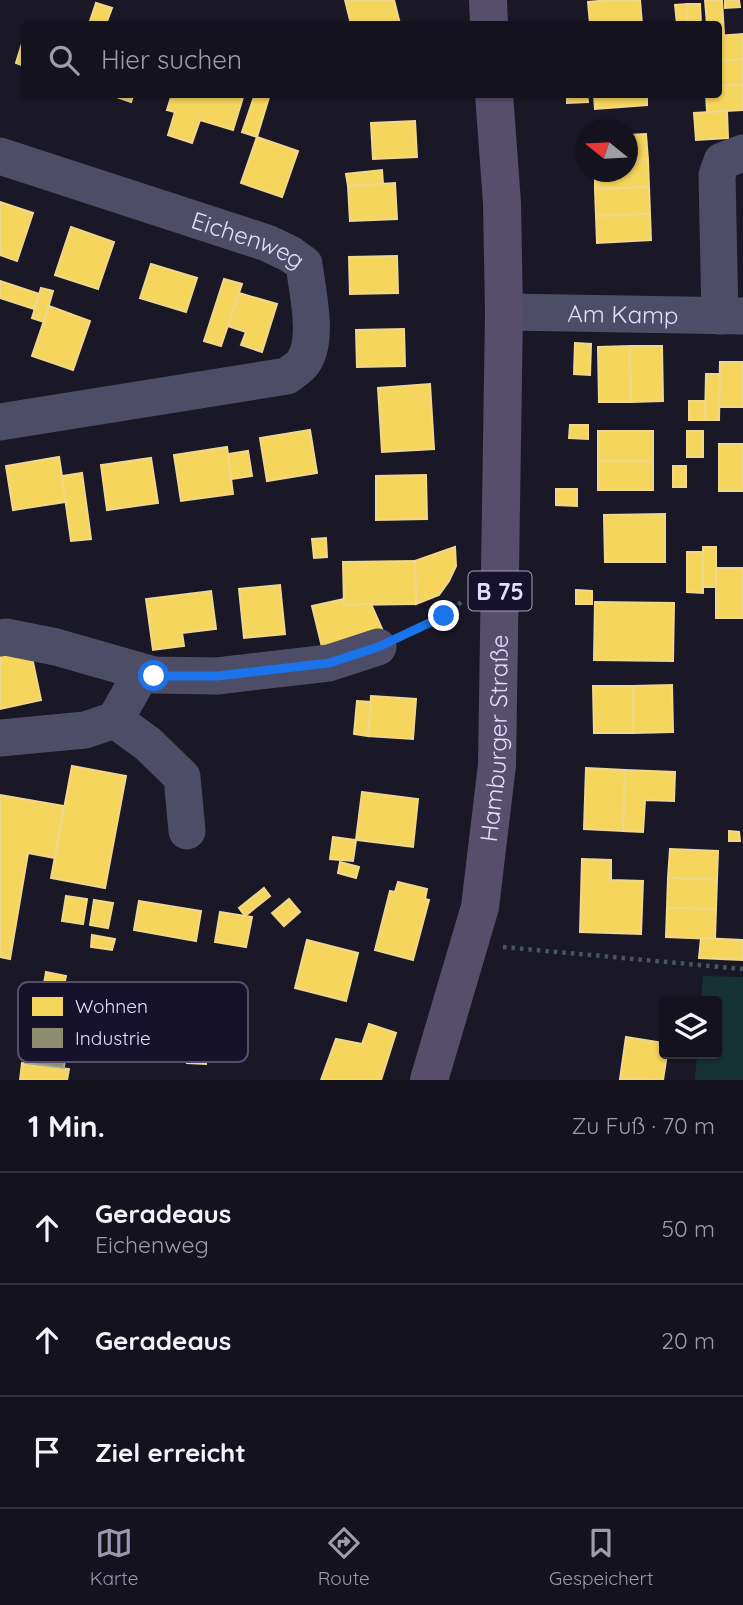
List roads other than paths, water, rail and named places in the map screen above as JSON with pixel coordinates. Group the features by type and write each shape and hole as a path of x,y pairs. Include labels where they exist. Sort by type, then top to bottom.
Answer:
{"main road":[{"path":"488,0 489,21"},
{"name":"Hamburger Straße","path":"429,1080 480,907 497,765 504,312 502,203 494,98"}],"street":[{"path":"732,316 716,175 722,161 743,153"},
{"name":"Eichenweg","path":"0,156 267,243 290,254 304,264 311,340 304,361 287,376 0,422"},
{"name":"Am Kamp","path":"504,312 732,316"},
{"path":"0,638 56,647 154,676 217,676 329,663 378,647"},
{"path":"0,738 85,730 115,720 142,672"},
{"path":"115,720 148,744 181,778 187,831"}]}
